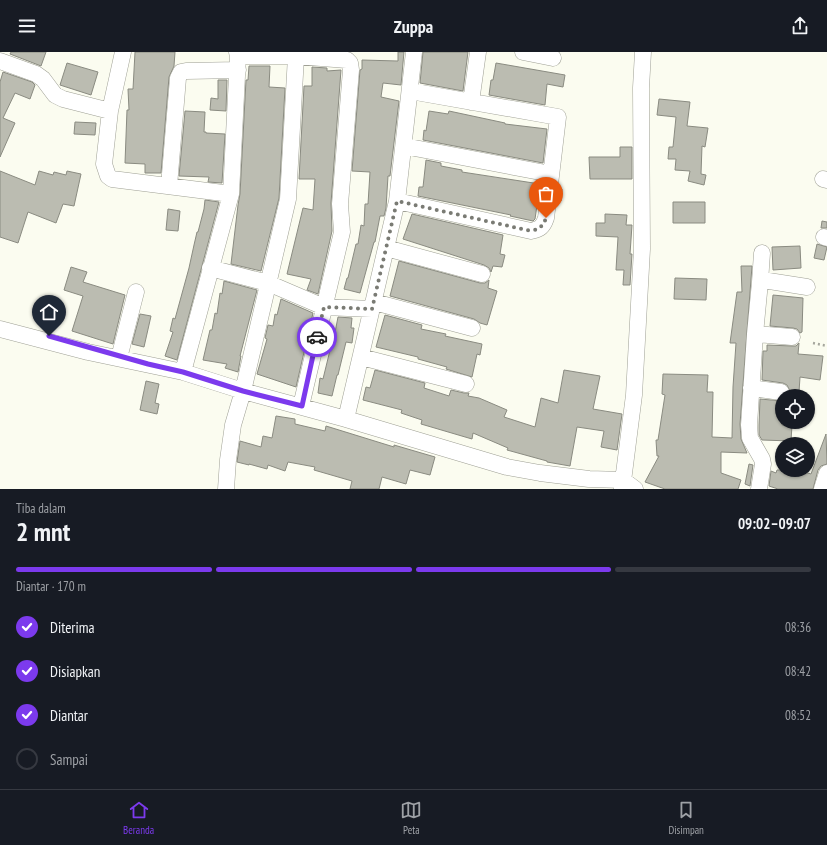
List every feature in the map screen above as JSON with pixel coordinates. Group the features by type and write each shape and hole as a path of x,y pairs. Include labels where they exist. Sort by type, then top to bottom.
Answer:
{"street":[{"path":"123,52 110,111 104,164 108,176 112,179 231,194"},
{"path":"346,419 397,201 414,52"},
{"path":"472,102 478,52"},
{"path":"524,52 553,58"},
{"path":"0,323 148,364 183,372 243,391 302,406 508,467 627,486 634,395 642,249 641,88 643,52"},
{"path":"169,186 178,78 181,72 238,59 296,56 347,60 350,63 340,204 342,232 302,406"},
{"path":"226,489 232,432 288,199 296,56"},
{"path":"183,372 231,194 238,59"},
{"path":"0,61 36,74 43,79 55,94 63,99 110,111"},
{"path":"397,201 531,231 540,229 546,218 558,117 410,90"},
{"path":"404,146 551,174"},
{"path":"386,248 478,275"},
{"path":"762,253 749,425 750,438 762,459 762,488"},
{"path":"210,268 268,283 325,302 373,305 468,329"},
{"path":"760,282 762,280 807,287"},
{"path":"118,358 136,292"},
{"path":"0,329 88,352 183,372"},
{"path":"755,334 792,337"},
{"path":"361,357 463,386"},
{"path":"751,388 775,391"},
{"path":"822,489 827,473"}],"path":[{"path":"813,343 827,346"}],"building":[{"path":"11,52 46,52 41,66 10,54"},
{"path":"135,52 175,52 174,66 169,77 161,173 145,173 145,164 125,163 127,110 129,110 128,89 133,89"},
{"path":"398,52 404,52 401,85 383,83 381,97 399,101 390,176 388,176 386,208 384,216 380,216 375,242 360,293 344,289 356,244 358,244 361,225 364,226 365,204 368,204 370,172 352,171 360,70 362,69 362,60 398,61"},
{"path":"423,52 468,52 463,91 420,83"},
{"path":"67,63 98,72 91,95 60,85"},
{"path":"496,63 565,75 563,87 547,84 545,105 489,95 491,80 493,80"},
{"path":"249,66 270,66 269,87 285,88 279,198 261,271 231,264 240,194 246,80 248,80"},
{"path":"312,67 327,68 327,71 341,70 331,203 332,231 318,294 307,290 311,279 287,274 303,208 313,210 315,179 299,179 304,86 312,86"},
{"path":"3,72 32,82 35,85 30,99 15,93 3,118 15,123 0,157 0,82"},
{"path":"218,80 227,80 226,111 210,110 211,98 218,99"},
{"path":"659,99 690,102 687,126 708,128 705,147 702,146 701,174 706,175 704,185 688,181 690,171 675,170 676,159 668,159 669,147 673,147 676,117 657,115"},
{"path":"185,111 205,112 204,132 225,134 222,183 208,182 209,177 179,176"},
{"path":"429,111 448,114 449,111 505,124 547,129 543,163 423,140"},
{"path":"75,122 96,123 95,135 74,134"},
{"path":"620,147 632,147 632,179 590,179 589,157 620,157"},
{"path":"426,160 441,163 441,166 462,170 462,172 540,184 535,219 533,221 418,196 419,187 423,187"},
{"path":"0,171 35,185 39,171 53,175 54,172 66,175 67,171 81,174 74,206 63,204 56,223 28,212 18,243 0,237"},
{"path":"559,188 562,189 561,201 558,201"},
{"path":"205,200 219,202 177,360 165,356 173,332 170,331 173,318 175,319 189,268"},
{"path":"673,202 705,202 705,223 673,223"},
{"path":"168,209 180,211 178,231 166,230"},
{"path":"412,214 503,235 500,254 505,255 502,267 493,266 491,272 489,268 484,265 403,239"},
{"path":"605,214 627,215 626,225 632,225 630,285 623,285 624,270 616,270 618,237 596,236 596,223 605,223"},
{"path":"822,221 827,222 827,228 821,228"},
{"path":"817,244 827,247 824,260 814,258"},
{"path":"800,246 801,268 773,270 772,247"},
{"path":"399,261 480,283 485,283 489,280 488,288 497,291 487,325 474,319 390,296"},
{"path":"741,266 752,266 740,424 741,439 747,453 721,452 721,473 741,480 738,489 665,489 645,482 659,456 657,456 656,440 658,440 665,395 662,394 663,374 708,375 707,392 713,392 712,437 732,438 736,343 730,343 737,292 742,292"},
{"path":"71,267 87,272 83,282 125,295 113,344 72,331 83,296 64,290"},
{"path":"675,278 707,279 706,300 674,299"},
{"path":"224,281 257,290 240,356 238,372 225,368 227,364 203,360 210,330 212,330 215,313 217,314 220,293 222,294"},
{"path":"773,295 803,298 802,332 800,333 797,329 793,328 770,326"},
{"path":"281,299 313,313 296,387 257,374 267,339 265,338 268,325 273,326 275,314 277,315"},
{"path":"140,314 151,316 144,347 132,344"},
{"path":"385,315 422,325 421,329 482,344 480,355 477,354 472,377 446,369 447,367 418,359 418,357 376,347"},
{"path":"338,317 352,318 351,328 354,328 352,343 346,342 332,396 318,393 320,378 323,379 332,342 333,343"},
{"path":"799,343 798,354 823,356 820,380 800,377 799,389 789,389 787,385 783,383 762,380 763,351 767,351 767,345 796,346"},
{"path":"375,370 425,383 424,388 449,396 451,390 469,393 468,396 479,398 507,410 504,417 535,427 541,398 558,403 564,370 600,376 593,409 622,414 617,450 601,447 604,431 577,427 570,466 547,462 507,450 508,448 473,433 472,439 421,424 422,420 401,413 402,410 363,400 366,387 370,388"},
{"path":"146,381 159,384 155,403 159,404 157,414 140,410"},
{"path":"760,399 775,400 775,429 792,429 791,437 775,437 775,440 762,440 759,435"},
{"path":"276,416 295,419 295,424 325,431 326,426 394,447 394,445 435,457 430,475 410,470 406,484 382,477 379,489 350,489 352,481 314,470 315,467 288,462 285,471 268,465 267,469 237,462 240,441 261,447 263,436 272,438"},
{"path":"826,434 827,464 821,466 818,470 813,489 778,489 769,486 771,471 775,473 775,477 815,477 815,463"},
{"path":"749,464 753,465 750,486 745,484"}],"way so far":[{"path":"317,337 324,307 372,309 397,201 531,231 540,229 546,218"}],"route":[{"path":"49,336 148,364 183,372 243,391 302,406 317,337"}]}
